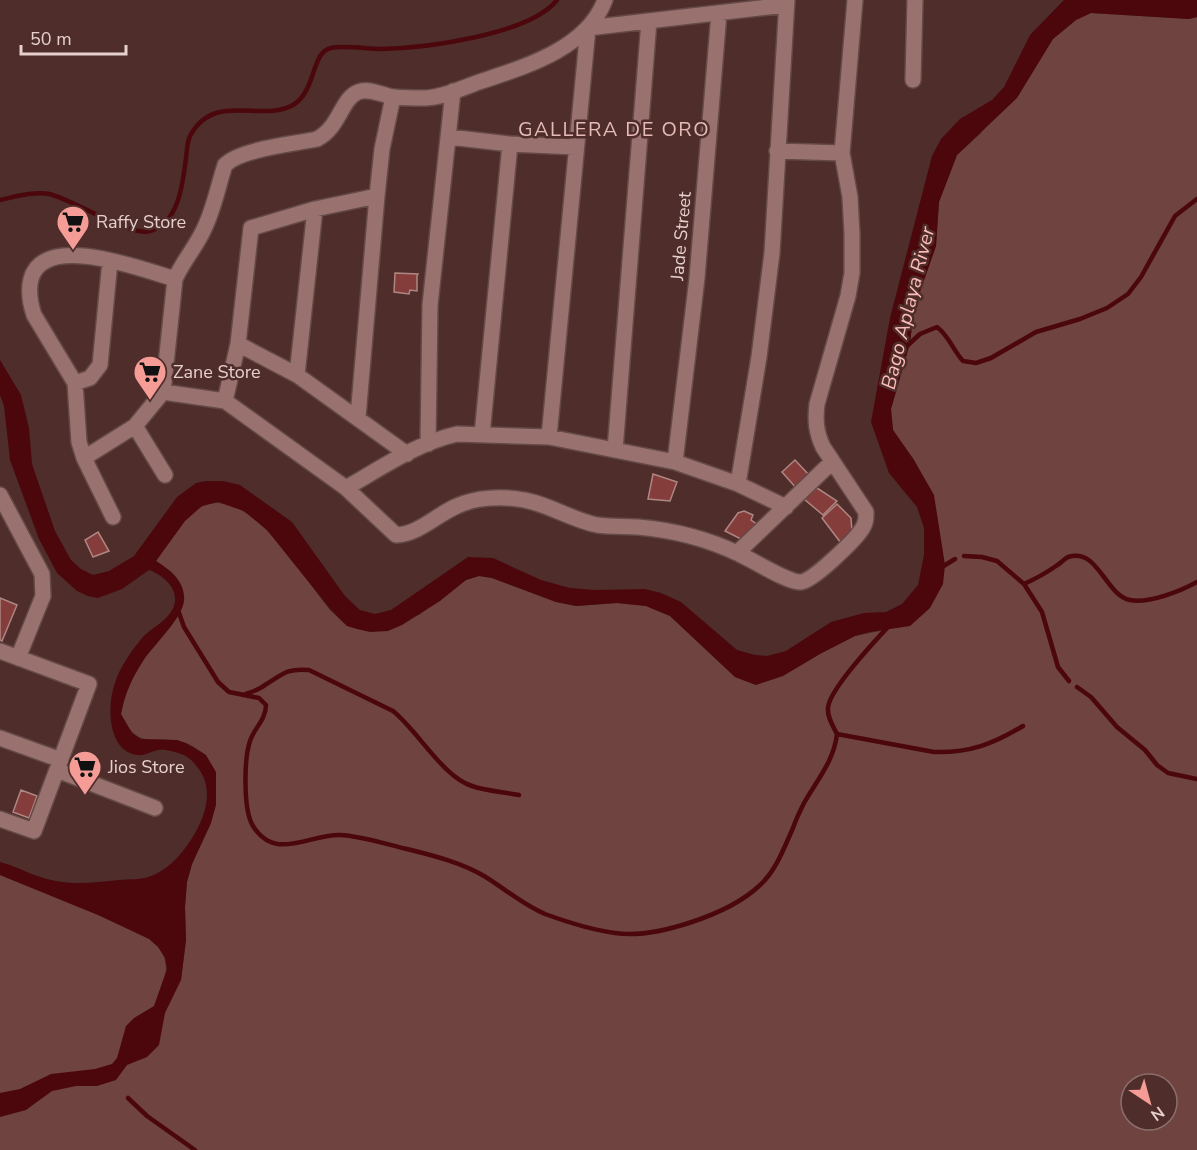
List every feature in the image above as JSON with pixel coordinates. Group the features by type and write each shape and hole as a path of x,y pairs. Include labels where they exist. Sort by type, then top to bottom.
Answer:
{"street":[{"path":"84,458 135,426 163,392 175,279 180,267 203,232 212,212 225,165 230,160 244,154 317,139 327,134 349,99 357,92 370,91 393,97 429,98 546,57 588,28 598,15 605,0"},
{"path":"163,392 225,401 346,488 396,535 409,533 457,506 480,499 525,500 579,521 600,525 668,530 737,553 789,580 801,582 814,576 855,537 866,520 866,512 832,462 818,436 815,421 817,404 848,296 852,273 850,197 842,153 855,0"},
{"path":"914,80 915,0"},
{"path":"588,28 719,13 786,2 772,253 759,357 738,484"},
{"name":"Jade Street","path":"675,462 698,278 719,13"},
{"path":"615,450 649,21"},
{"path":"549,437 588,28"},
{"path":"428,444 430,305 453,91"},
{"path":"358,417 382,150 393,97"},
{"path":"449,136 510,144 575,147"},
{"path":"482,435 510,144"},
{"path":"777,151 842,153"},
{"path":"225,401 238,344 251,228 315,209 377,196"},
{"path":"297,375 315,209"},
{"path":"113,517 84,458 78,430 75,383 34,315 30,304 32,275 42,263 58,256 79,255 111,261 175,279"},
{"path":"75,383 90,378 100,365 111,261"},
{"path":"238,344 297,375 407,454"},
{"path":"135,426 165,475"},
{"path":"346,488 407,454 457,434 549,437 675,462 738,484 786,507"},
{"path":"737,553 832,462"},
{"path":"0,495 42,574 43,596 18,658"},
{"path":"0,651 90,684 34,831 0,819"},
{"path":"0,738 155,808"}],"shaded area":[{"path":"1091,13 1189,19 1197,17 1197,1150 0,1150 0,875 144,935 159,947 164,955 166,968 164,982 181,980 186,940 187,882 192,864 211,823 206,755 194,747 174,740 141,738 128,726 121,714 124,699 144,659 179,614 179,581 173,573 156,561 189,516 203,506 221,503 239,509 275,539 330,610 347,626 419,615 466,580 479,576 492,578 556,602 576,606 617,603 646,606 670,616 735,677 756,685 855,636 885,630 943,584 914,460 893,430 891,409 910,343 914,309 936,246 939,202 957,155 980,134 1053,39 1076,20"}],"water":[{"name":"Bago Aplaya River","path":"1064,0 1197,0 1197,17 1189,19 1091,13 1076,20 1053,39 1017,98 957,155 939,202 936,246 914,309 910,343 891,409 893,430 934,495 945,565 943,584 930,608 910,626 855,636 783,676 756,685 735,677 670,616 646,606 617,603 576,606 556,602 492,578 479,576 466,580 440,601 402,625 388,631 370,632 347,626 331,610 267,530 244,511 218,502 202,506 185,521 156,561 180,582 184,601 174,623 137,671 127,692 121,714 132,733 141,739 177,740 186,743 206,755 216,772 216,805 187,882 186,940 181,980 165,1013 159,1045 147,1057 127,1065 116,1080 97,1086 76,1086 52,1091 26,1110 0,1117 0,1093 20,1089 51,1074 95,1069 112,1064 117,1058 126,1026 134,1018 154,1006 167,969 165,958 149,939 98,915 0,875 0,862 41,877 74,883 139,879 151,876 162,871 174,861 192,839 203,815 207,791 198,768 186,756 161,750 137,755 121,747 116,739 110,711 116,679 127,658 142,638 172,611 175,596 169,583 149,570 122,589 98,598 77,591 57,573 39,539 10,460 4,406 0,395 0,360 21,395 29,428 32,464 55,531 71,560 81,569 93,575 109,571 134,556 177,497 196,483 223,481 240,485 292,522 345,596 360,610 375,614 391,610 468,557 493,558 541,580 570,588 645,589 661,593 681,602 737,650 767,656 786,651 831,622 864,613 886,612 902,604 918,585 924,555 924,528 917,507 889,473 871,422 890,318 932,156 941,139 960,119 992,100 1004,87 1030,35"}],"building":[{"path":"395,273 418,274 417,291 410,290 409,294 394,292"},
{"path":"795,460 810,476 797,489 782,472"},
{"path":"653,474 677,482 670,501 648,499"},
{"path":"817,488 837,501 823,515 804,499"},
{"path":"837,504 851,518 852,531 841,543 822,518"},
{"path":"744,511 753,515 751,520 758,525 745,541 725,531 738,513"},
{"path":"98,532 109,551 93,557 85,540"},
{"path":"0,598 17,605 2,641 0,640"},
{"path":"21,790 37,796 29,818 13,812"}],"waterway":[{"path":"0,200 31,194 49,194 128,229 150,231 160,227 173,211 181,190 189,138 200,122 212,115 238,110 280,110 293,105 306,91 320,57 331,48 400,48 475,37 501,31 524,22 543,12 557,0"},
{"name":"Bago Aplaya River","path":"907,346 920,334 937,327 963,361 976,363 991,358 1036,332 1107,308 1128,294 1141,277 1175,216 1197,199"},
{"path":"964,556 997,561 1024,584 1042,612 1058,667 1069,681"},
{"path":"1024,584 1068,557 1078,556 1087,559 1114,590 1130,600 1146,600 1174,593 1197,582"},
{"path":"942,567 955,559"},
{"path":"178,610 184,627 218,682 229,692 259,698 266,705 262,720 250,741 246,772 247,808 253,826 262,837 272,842 293,844 340,835 420,852 476,871 545,914 597,930 632,934 671,928 711,915 746,896 765,880 779,859 804,803 832,753 837,734 828,715 830,700 853,667 887,628"},
{"path":"243,695 285,673 309,670 393,711 440,763 461,781 483,789 519,795"},
{"path":"1077,687 1091,697 1117,727 1145,750 1157,765 1168,773 1197,779"},
{"path":"837,734 934,752 947,752 981,746 1002,738 1023,726"},
{"path":"128,1098 147,1116 195,1150"}],"place":[{"name":"Raffy Store","path":"73,251"},
{"name":"Zane Store","path":"150,401"},
{"name":"Jios Store","path":"85,796"}],"district":[{"name":"GALLERA DE ORO","path":"614,129"}]}
